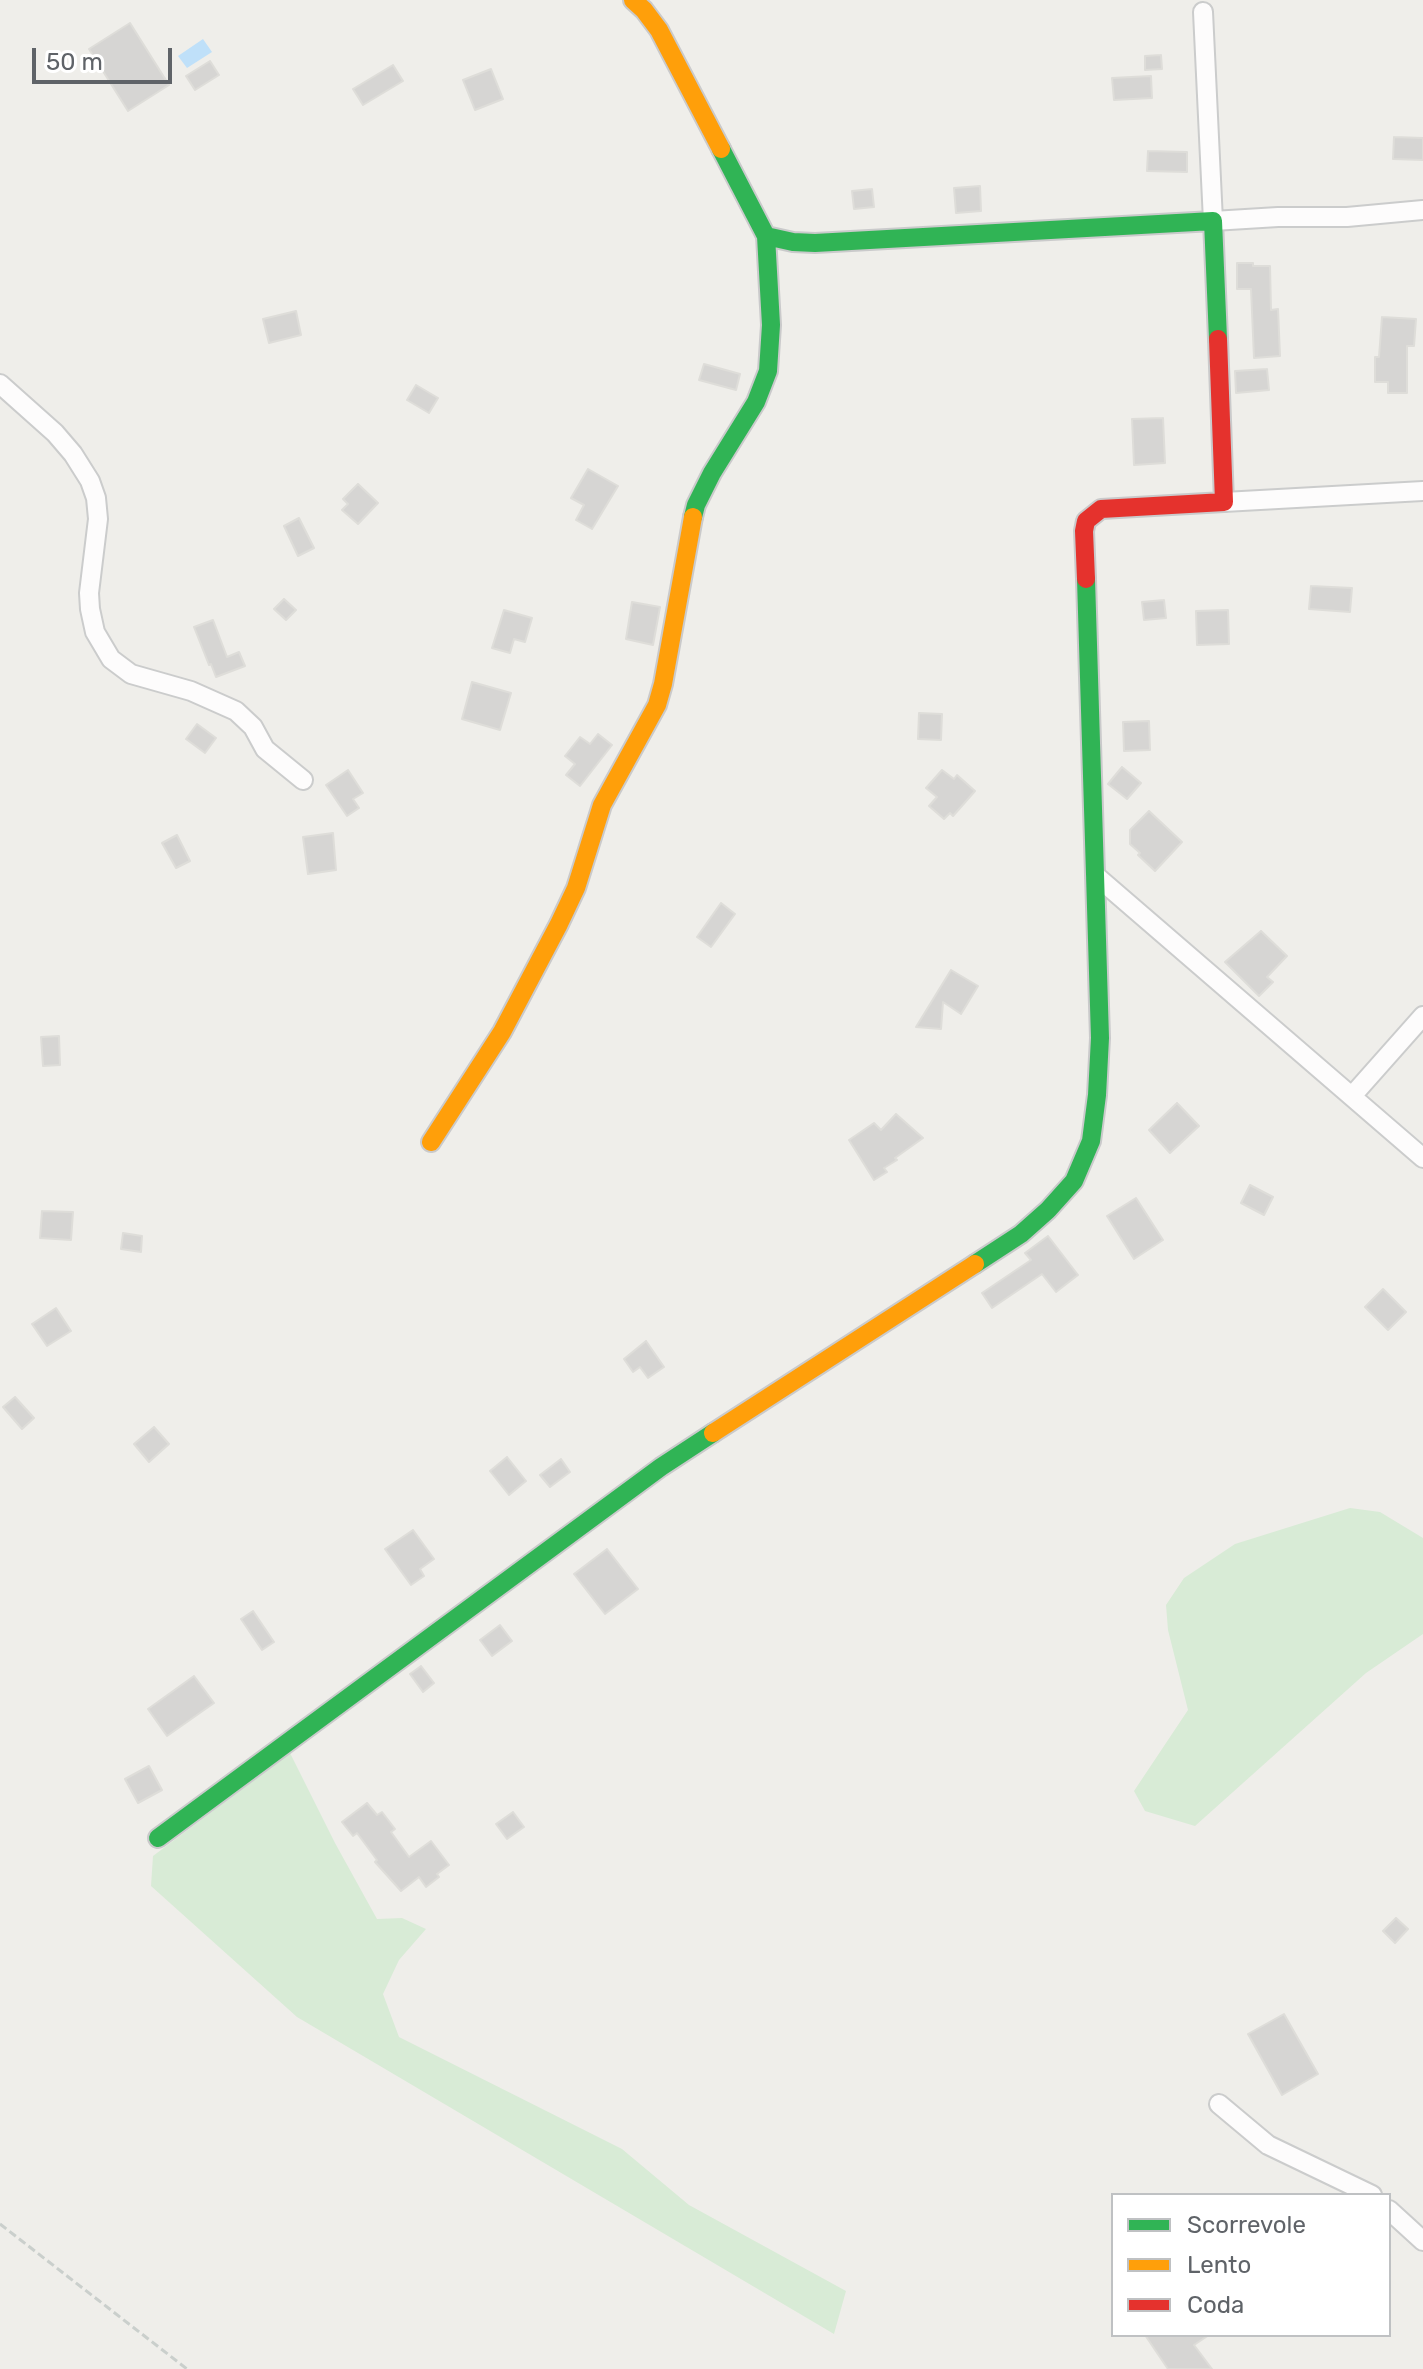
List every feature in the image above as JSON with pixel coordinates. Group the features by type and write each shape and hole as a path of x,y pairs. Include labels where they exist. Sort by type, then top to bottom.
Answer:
{"street":[{"path":"431,1142 502,1032 559,924 580,878 602,805 657,705 696,505 756,402 768,371 771,325 766,236 659,30 633,0"},
{"path":"1203,12 1224,502"},
{"path":"766,236 815,243 1278,217 1357,216 1423,210"},
{"path":"0,384 55,433 90,481 98,519 89,593 90,609 95,632 111,659 131,674 176,685 236,711 253,727 265,749 303,780"},
{"path":"158,1838 652,1474 1021,1234 1048,1210 1080,1172 1096,1114 1100,1038 1086,521 1095,512 1107,508 1423,491"},
{"path":"1095,875 1423,1158"},
{"path":"1352,1096 1423,1016"},
{"path":"1219,2104 1268,2145 1368,2193"},
{"path":"1391,2212 1423,2241"}],"path":[{"path":"0,2224 187,2369"}],"green space":[{"path":"1350,1508 1380,1512 1423,1538 1423,1634 1366,1673 1195,1826 1145,1811 1134,1791 1188,1710 1168,1630 1166,1605 1184,1578 1235,1544"},
{"path":"290,1753 377,1919 402,1918 426,1929 399,1960 383,1994 399,2037 622,2149 689,2205 846,2291 834,2334 297,2017 151,1886 153,1856"}],"water":[{"path":"203,39 212,52 187,68 178,56"}],"building":[{"path":"130,23 169,85 128,111 89,49"},
{"path":"1161,55 1162,69 1145,70 1145,56"},
{"path":"210,61 219,75 195,90 186,76"},
{"path":"393,65 403,81 363,105 353,89"},
{"path":"491,69 503,99 475,110 463,80"},
{"path":"1151,76 1152,98 1114,100 1112,78"},
{"path":"1394,137 1423,138 1423,160 1393,159"},
{"path":"1148,151 1187,152 1187,172 1147,171"},
{"path":"980,186 981,211 956,213 954,188"},
{"path":"872,189 874,207 854,209 852,191"},
{"path":"1237,263 1270,266 1271,310 1278,309 1280,356 1254,358 1251,289 1237,289"},
{"path":"296,311 301,335 269,343 263,319"},
{"path":"1382,317 1416,319 1414,346 1407,346 1407,393 1388,393 1388,382 1375,382 1375,357 1379,357"},
{"path":"704,364 740,374 736,390 699,380"},
{"path":"1267,369 1269,390 1236,393 1235,371"},
{"path":"416,385 438,398 429,413 407,400"},
{"path":"1163,418 1165,463 1134,465 1132,419"},
{"path":"588,469 618,486 592,529 576,520 584,505 571,498"},
{"path":"358,484 378,503 358,524 342,510 348,504 343,499"},
{"path":"299,518 314,548 298,556 284,526"},
{"path":"1311,586 1352,588 1350,612 1309,609"},
{"path":"284,599 296,610 286,620 274,609"},
{"path":"1164,600 1166,618 1144,620 1142,602"},
{"path":"632,602 660,607 653,645 626,639"},
{"path":"504,610 532,618 525,642 514,639 510,653 492,648"},
{"path":"1228,610 1229,644 1197,645 1196,611"},
{"path":"213,620 227,657 239,652 245,666 216,677 194,627"},
{"path":"472,682 511,693 500,730 462,719"},
{"path":"919,713 942,714 941,740 918,739"},
{"path":"1149,721 1150,750 1124,751 1123,722"},
{"path":"197,724 216,738 205,753 186,739"},
{"path":"598,734 612,745 580,786 566,775 575,764 565,756 580,737 590,744"},
{"path":"1122,767 1141,783 1127,799 1108,784"},
{"path":"348,770 363,793 353,799 359,808 347,816 326,785"},
{"path":"942,770 954,779 957,775 975,791 953,816 950,813 944,819 929,806 937,797 926,788"},
{"path":"1149,811 1182,842 1155,871 1130,844 1130,830"},
{"path":"333,833 336,870 308,874 303,837"},
{"path":"177,835 190,861 176,868 162,843"},
{"path":"721,903 735,914 711,947 697,937"},
{"path":"1261,931 1287,956 1267,977 1273,982 1259,996 1225,962"},
{"path":"951,970 978,986 961,1014 943,1002 941,1029 916,1027"},
{"path":"59,1036 60,1065 43,1066 41,1037"},
{"path":"1177,1103 1199,1126 1170,1153 1149,1130"},
{"path":"896,1114 923,1138 895,1158 897,1160 884,1168 887,1172 874,1180 849,1140 874,1123 881,1130"},
{"path":"1250,1185 1273,1197 1264,1215 1241,1203"},
{"path":"1136,1198 1163,1240 1134,1259 1107,1216"},
{"path":"42,1211 73,1212 71,1240 40,1238"},
{"path":"123,1233 142,1236 141,1252 121,1249"},
{"path":"1048,1236 1078,1275 1056,1292 1042,1274 992,1308 982,1293 1031,1260 1025,1253"},
{"path":"1383,1289 1406,1312 1388,1330 1365,1307"},
{"path":"56,1308 71,1331 47,1346 32,1324"},
{"path":"646,1341 664,1367 648,1378 640,1367 633,1372 624,1359"},
{"path":"15,1397 34,1418 22,1429 3,1407"},
{"path":"154,1427 169,1444 149,1462 134,1444"},
{"path":"507,1457 526,1481 509,1495 490,1471"},
{"path":"561,1459 570,1472 550,1487 540,1475"},
{"path":"413,1530 434,1559 420,1569 424,1576 411,1585 385,1549"},
{"path":"607,1549 638,1589 605,1614 574,1574"},
{"path":"253,1611 274,1642 262,1650 241,1619"},
{"path":"500,1625 512,1641 492,1656 480,1640"},
{"path":"421,1666 434,1683 423,1692 410,1674"},
{"path":"194,1676 214,1703 167,1736 148,1709"},
{"path":"149,1766 162,1790 138,1803 125,1779"},
{"path":"367,1803 377,1815 382,1812 395,1829 391,1832 409,1857 431,1841 449,1865 437,1874 439,1877 426,1887 419,1877 401,1891 375,1862 377,1860 357,1833 353,1836 342,1822"},
{"path":"513,1812 524,1827 507,1839 496,1824"},
{"path":"1396,1918 1408,1929 1395,1943 1383,1931"},
{"path":"1284,2014 1318,2074 1282,2095 1248,2034"},
{"path":"1146,2337 1206,2337 1194,2345 1212,2369 1168,2369"}],"traffic: fast":[{"path":"721,149 766,236 793,242 1213,221 1218,339"},
{"path":"693,517 712,473 756,402 768,371 771,325 766,236"},
{"path":"975,1264 1021,1234 1048,1210 1074,1181 1091,1141 1100,1038 1086,579"},
{"path":"158,1838 661,1467 713,1433"}],"traffic: slow":[{"path":"633,0 659,30 721,149"},
{"path":"431,1142 502,1032 559,924 576,888 602,805 657,705 693,517"},
{"path":"713,1433 975,1264"}],"traffic: jam":[{"path":"1086,579 1086,521 1101,509 1224,502 1218,339"}]}
